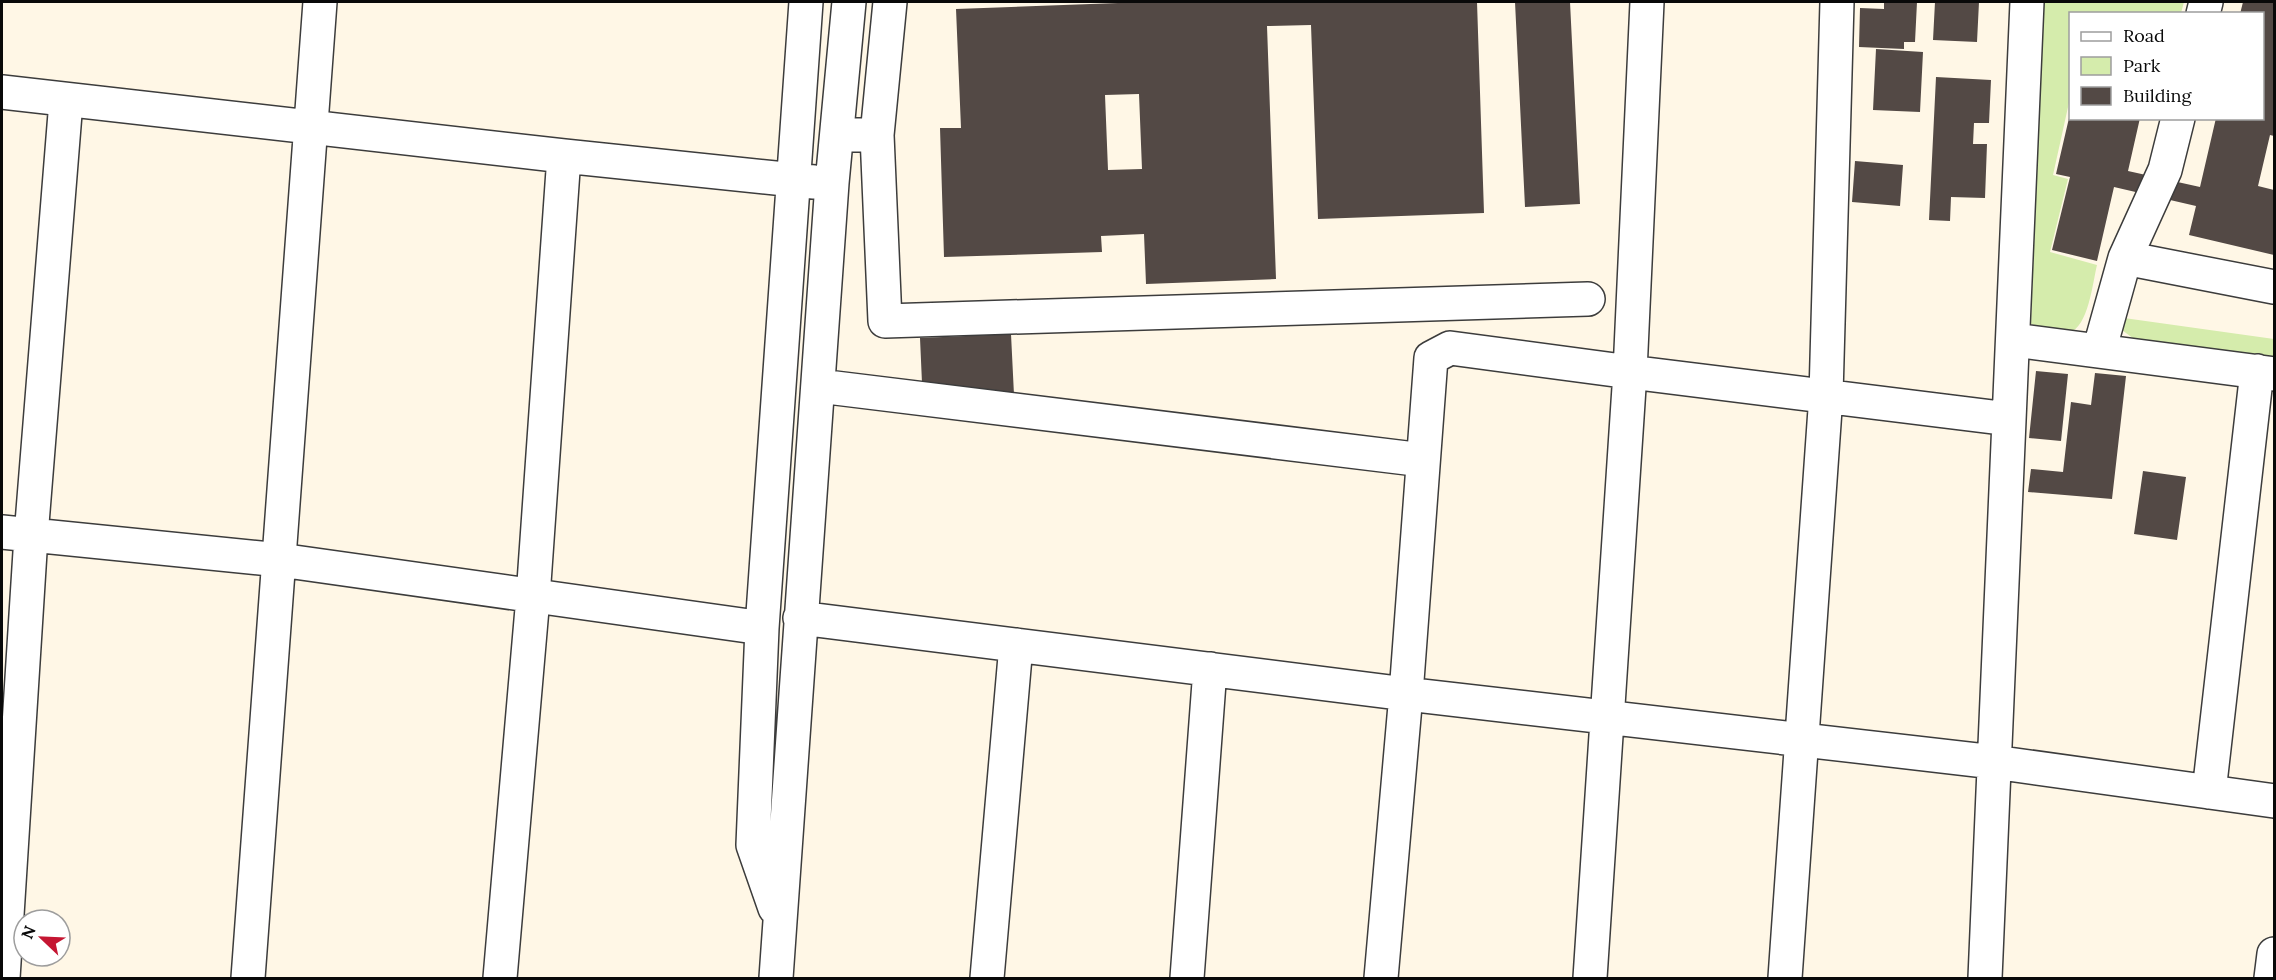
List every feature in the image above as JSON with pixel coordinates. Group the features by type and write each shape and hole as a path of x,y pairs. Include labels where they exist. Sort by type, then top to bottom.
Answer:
{"street":[{"path":"248,978 320,2"},
{"path":"780,921 753,845 762,628 806,2"},
{"path":"776,978 832,183 849,2"},
{"path":"890,2 877,135 885,321 1588,299"},
{"path":"1590,978 1630,372 1647,2"},
{"path":"1785,978 1826,395 1837,2"},
{"path":"1984,978 2014,340 2027,2"},
{"path":"2,92 564,156 832,183"},
{"path":"3,978 16,534 66,101"},
{"path":"2099,351 2125,258 2165,170 2178,120"},
{"path":"836,134 877,135"},
{"path":"500,978 533,597 564,156"},
{"path":"2125,258 2274,287"},
{"path":"2014,340 2266,372 2209,792"},
{"path":"1381,978 1406,694 1431,358 1450,348 2009,419"},
{"path":"819,386 1423,460"},
{"path":"16,534 280,560 762,628"},
{"path":"800,618 1406,694 1994,762 2274,801"},
{"path":"987,978 1016,645"},
{"path":"1187,978 1210,669"},
{"path":"2271,978 2274,954"}],"green space":[{"path":"2043,2 2184,2 2181,12 2069,12 2069,103 2053,175 2068,179 2050,252 2097,265 2085,314 2075,329 2065,332 2031,324"},
{"path":"2124,318 2274,339 2274,358 2138,342 2122,330"}],"building":[{"path":"1145,2 1477,2 1484,213 1318,219 1311,25 1267,26 1276,279 1146,284 1144,234 1101,236 1102,252 944,257 940,128 961,128 956,9","holes":["1139,94 1142,169 1108,170 1105,95"]},
{"path":"1515,2 1570,2 1580,204 1525,207"},
{"path":"1884,2 1917,2 1915,42 1904,42 1904,49 1859,47 1860,8 1884,9"},
{"path":"1935,2 1979,2 1977,42 1933,40"},
{"path":"2243,2 2274,2 2274,136 2270,135 2258,186 2274,190 2274,255 2189,235 2196,206 2114,187 2097,261 2052,250 2070,177 2056,174 2069,118 2069,120 2140,120 2128,171 2200,187 2216,120 2264,120 2264,12 2240,12"},
{"path":"1876,49 1923,52 1920,112 1873,110"},
{"path":"1936,77 1991,80 1989,123 1974,123 1973,144 1987,144 1985,198 1951,197 1950,221 1929,220"},
{"path":"1855,161 1903,165 1900,206 1852,202"},
{"path":"1011,334 1014,395 922,383 920,338"},
{"path":"2036,371 2068,374 2061,441 2029,438"},
{"path":"2095,373 2126,376 2112,499 2028,492 2031,469 2063,472 2071,402 2091,405"},
{"path":"2143,471 2186,477 2177,540 2134,534"}]}
